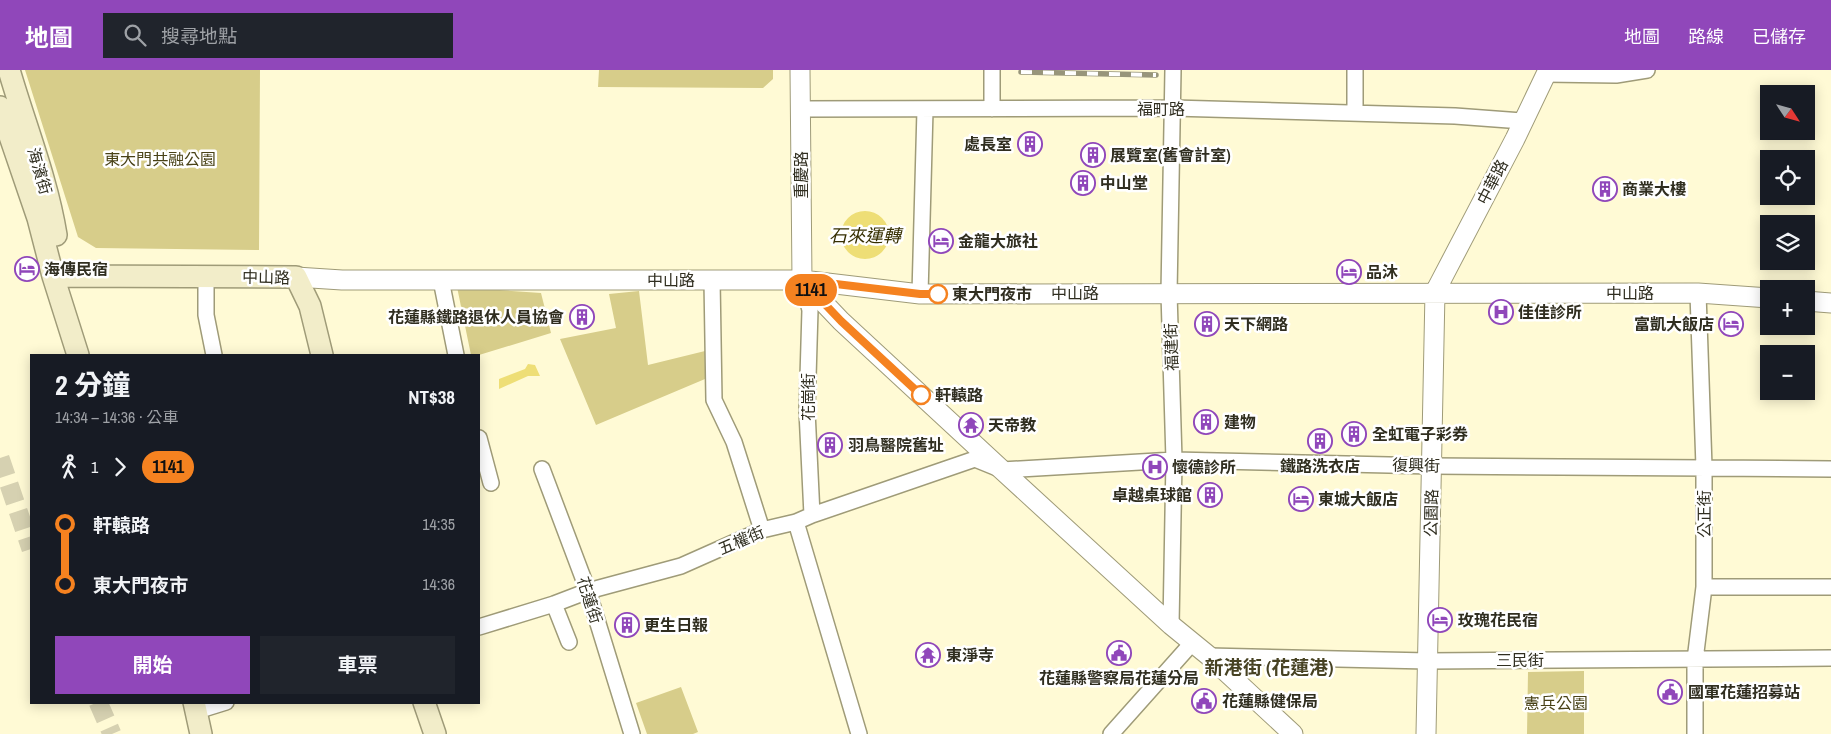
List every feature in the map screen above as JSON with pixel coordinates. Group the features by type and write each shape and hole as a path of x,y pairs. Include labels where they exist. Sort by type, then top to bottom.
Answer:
{"main road":[{"name":"海濱街","path":"9,70 40,165 56,234 53,276"},
{"name":"海濱街","path":"0,107 38,218 53,276 78,354"},
{"name":"中山路","path":"53,276 296,277"},
{"path":"296,277 310,306 322,354"},
{"path":"425,704 435,734"},
{"path":"195,707 201,734"}],"street":[{"name":"重慶路","path":"800,70 802,280"},
{"path":"992,70 992,108"},
{"name":"福建街","path":"1170,625 1174,460 1169,293 1173,70"},
{"path":"1355,70 1355,114"},
{"path":"1547,72 1616,75 1647,70"},
{"name":"中華路","path":"1435,292 1547,72"},
{"name":"福町路","path":"800,109 1173,108 1455,116 1522,121"},
{"path":"920,294 925,110"},
{"path":"206,276 206,314 214,354"},
{"name":"中山路","path":"296,277 342,280 802,280 920,294 1698,293 1760,297"},
{"path":"440,280 456,354"},
{"path":"712,280 714,400 734,442 762,530"},
{"path":"802,280 848,328 1170,625 1209,656 1293,734"},
{"name":"花崗街","path":"802,280 810,310 807,411 812,514"},
{"name":"公園路","path":"1426,734 1435,292"},
{"name":"公正街","path":"1695,734 1695,660 1704,587 1704,467 1698,293"},
{"path":"1815,302 1831,303"},
{"path":"480,442 491,484"},
{"name":"五權街","path":"480,627 554,604 588,591 681,566 762,530 796,522 812,514 975,459 1002,470"},
{"name":"復興街","path":"1002,470 1174,460 1432,466 1831,469"},
{"name":"花蓮街","path":"542,469 588,591 632,734"},
{"path":"796,522 859,734"},
{"path":"1704,587 1831,587"},
{"path":"554,604 569,642"},
{"path":"1111,734 1193,642"},
{"name":"三民街","path":"1209,656 1428,661 1831,658"},
{"path":"195,707 214,704"}],"green space":[{"name":"東大門共融公園","path":"25,70 260,70 259,250 96,248 78,237"},
{"path":"599,70 773,70 773,79 763,88 598,87"},
{"path":"457,287 541,293 551,333 480,355 471,354"},
{"path":"639,291 648,365 705,351 705,379 596,425 560,339 616,328 609,294"},
{"name":"憲兵公園","path":"1584,671 1584,734 1527,734 1528,672"},
{"path":"681,687 698,732 693,734 647,734 636,703"}],"water":[{"name":"石來運轉","path":"865,211 874,213 882,218 887,226 889,235 887,244 882,252 874,257 865,259 856,257 848,252 843,244 841,235 843,226 848,218 856,213"},
{"path":"528,364 535,365 540,376 528,376 499,389 499,379 525,369"}],"tunnel":[{"path":"0,458 30,546"},
{"path":"99,704 112,734"}],"railway":[{"path":"1021,72 1156,75"}],"bus line":[{"name":"1141","path":"921,395 841,321 802,280 920,294 938,294"}],"place":[{"name":"處長室","path":"1030,144"},
{"name":"展覽室(舊會計室)","path":"1093,155"},
{"name":"中山堂","path":"1083,183"},
{"name":"商業大樓","path":"1605,189"},
{"name":"金龍大旅社","path":"941,241"},
{"name":"海傳民宿","path":"27,269"},
{"name":"品沐","path":"1349,272"},
{"name":"東大門夜市","path":"938,294"},
{"name":"佳佳診所","path":"1501,312"},
{"name":"花蓮縣鐵路退休人員協會","path":"582,317"},
{"name":"天下網路","path":"1207,324"},
{"name":"富凱大飯店","path":"1731,324"},
{"name":"軒轅路","path":"921,395"},
{"name":"建物","path":"1206,422"},
{"name":"天帝教","path":"971,425"},
{"name":"全虹電子彩券","path":"1354,434"},
{"name":"鐵路洗衣店","path":"1320,441"},
{"name":"羽鳥醫院舊址","path":"830,445"},
{"name":"懷德診所","path":"1155,467"},
{"name":"卓越桌球館","path":"1210,495"},
{"name":"東城大飯店","path":"1301,499"},
{"name":"玫瑰花民宿","path":"1440,620"},
{"name":"更生日報","path":"627,625"},
{"name":"花蓮縣警察局花蓮分局","path":"1119,653"},
{"name":"東淨寺","path":"928,655"},
{"name":"國軍花蓮招募站","path":"1670,692"},
{"name":"花蓮縣健保局","path":"1204,701"}],"district":[{"name":"新港街 (花蓮港)","path":"1269,667"}]}
